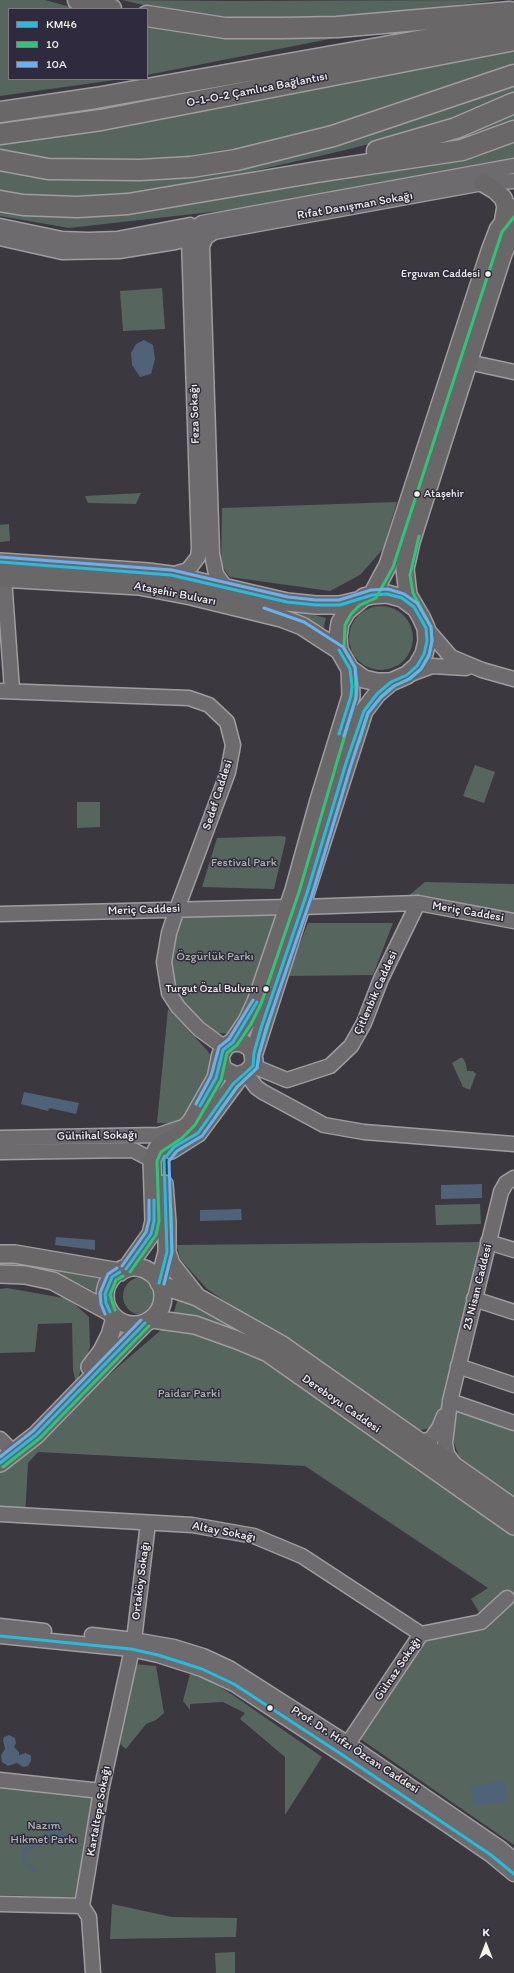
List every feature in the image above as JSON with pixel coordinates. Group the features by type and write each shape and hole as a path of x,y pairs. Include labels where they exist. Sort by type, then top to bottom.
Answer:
{"highway":[{"path":"78,0 107,8"},
{"path":"148,16 225,28 282,28 392,23 514,12"},
{"name":"O-1-O-2 Çamlıca Bağlantısı","path":"0,112 96,98 514,24"},
{"name":"O-1-O-2 Çamlıca Bağlantısı","path":"0,134 101,120 514,40"},
{"path":"0,160 48,169 140,170 192,167 236,160 333,136 514,75"},
{"path":"202,193 288,171 395,147 456,128 514,103"},
{"path":"0,201 23,205 77,207 128,204 202,193 317,172 462,150 514,131"}],"main road":[{"path":"483,183 495,190 502,198 506,206 508,227"},
{"path":"3,1447 88,1371 102,1351 110,1335 112,1315 106,1303 105,1294 112,1277 123,1270 151,1234 154,1221 152,1160 162,1144 179,1134 191,1122 216,1078 226,1049 248,1021 295,907 364,711 377,694 391,682 407,675 417,666 424,654 427,641 426,628 422,617 414,607 408,595 405,570 411,542 503,254 508,227 514,208"},
{"path":"391,682 377,682 364,679 350,669 339,650 338,636 340,623 347,611 364,598 388,565 490,251 498,230 508,227"},
{"name":"Ataşehir Bulvarı","path":"2,570 148,572 171,575 287,602 316,605 335,606 364,598"},
{"name":"Ataşehir Bulvarı","path":"2,570 139,586 192,596 281,618 302,626 339,650"},
{"path":"364,598 387,594 402,598 414,607"},
{"path":"0,1462 36,1435 148,1321 156,1315 162,1304 163,1297 160,1284 167,1252 167,1222 163,1170 164,1159 174,1147 198,1133 248,1067 295,907 351,696 350,669"},
{"path":"226,1049 243,1042 248,1045 248,1067"},
{"path":"226,1049 222,1067 226,1071 230,1074 248,1067"},
{"path":"167,1252 171,1264 197,1297"},
{"path":"0,1254 15,1254 123,1270 133,1268 146,1270 160,1284"},
{"path":"0,1274 25,1275 53,1281 129,1325 148,1321"},
{"name":"Dereboyu Caddesi","path":"160,1284 197,1297 282,1345 514,1508"},
{"name":"Dereboyu Caddesi","path":"148,1321 194,1325 268,1353 514,1526"}],"street":[{"name":"Rıfat Danışman Sokağı","path":"0,238 62,252 119,251 175,242 193,236 514,166"},
{"name":"Rıfat Danışman Sokağı","path":"0,226 62,239 88,240 193,236 206,237 214,232 483,183 514,181"},
{"name":"Feza Sokağı","path":"171,575 188,570 198,557 199,549 193,236"},
{"name":"Feza Sokağı","path":"193,236 212,554 216,574 226,588"},
{"path":"468,362 514,372"},
{"path":"2,570 6,691"},
{"path":"426,628 451,657 482,670 514,679"},
{"path":"407,675 432,666 448,666 482,670"},
{"name":"Sedef Caddesi","path":"6,691 189,698 210,706 227,722 233,745 228,772 169,933 164,962 169,993 178,1007 191,1021 226,1049"},
{"name":"Meriç Caddesi","path":"0,914 418,903 514,920"},
{"name":"Çitlenbik Caddesi","path":"248,1067 287,1080 330,1066 351,1046 364,1023 381,979 418,903"},
{"path":"248,1067 256,1087 324,1125 364,1132 514,1144"},
{"name":"Gülnihal Sokağı","path":"0,1138 159,1135 175,1130 191,1122"},
{"name":"Gülnihal Sokağı","path":"0,1152 133,1150 152,1160"},
{"name":"23 Nisan Caddesi","path":"450,1401 501,1192 506,1183 514,1178"},
{"path":"488,1242 514,1250"},
{"path":"474,1299 514,1312"},
{"path":"458,1366 514,1385"},
{"path":"422,1442 431,1439 439,1428 450,1401"},
{"path":"450,1401 514,1423"},
{"path":"450,1401 445,1443 447,1454 455,1466"},
{"name":"Altay Sokağı","path":"0,1514 192,1525 254,1536 302,1556 421,1634"},
{"name":"Ortaköy Sokağı","path":"132,1644 148,1523"},
{"name":"Gülnaz Sokağı","path":"344,1749 421,1634 481,1622 507,1598"},
{"name":"Prof. Dr. Hıfzı Özcan Caddesi","path":"0,1626 132,1644"},
{"name":"Prof. Dr. Hıfzı Özcan Caddesi","path":"0,1636 174,1646 203,1656 229,1668 344,1749 514,1874"},
{"name":"Kartaltepe Sokağı","path":"82,1906 101,1791 132,1644"},
{"name":"Prof. Dr. Hıfzı Özcan Caddesi","path":"344,1749 500,1848 514,1860"},
{"path":"0,1780 101,1791"},
{"path":"0,1904 82,1906 89,1916 93,1973"}],"green space":[{"path":"0,0 45,0 74,8 8,8 8,80 115,80 0,96"},
{"path":"122,0 499,0 341,19 242,19 151,7"},
{"path":"148,27 237,35 375,30 148,75"},
{"path":"514,50 514,68 403,107 253,150 177,160 55,161 0,156 0,143 196,112 322,85"},
{"path":"514,84 514,96 453,123 341,151 140,197 54,199 0,192 0,170 53,178 97,180 160,178 230,169 367,135"},
{"path":"514,111 514,123 464,143 412,150"},
{"path":"514,139 514,159 238,209 69,228 0,216 0,209 45,216 127,215"},
{"path":"162,288 165,329 123,331 120,291"},
{"path":"141,493 136,504 88,503 85,496"},
{"path":"397,502 383,549 360,575 330,591 230,577 221,565 222,508"},
{"path":"9,524 10,541 0,542 0,525"},
{"path":"375,606 387,606 404,615 411,626 413,638 411,650 404,661 387,670 375,670 363,665 354,656 349,644 349,632 354,620 363,611"},
{"path":"290,609 326,618 323,630 288,614"},
{"path":"475,765 495,772 484,803 463,796"},
{"path":"77,802 100,802 100,827 77,828"},
{"name":"Festival Park","path":"286,837 274,889 202,887 217,838"},
{"path":"425,882 514,884 514,912 407,897"},
{"name":"Özgürlük Parkı","path":"260,912 276,916 239,1023 232,1034 217,1033 206,1028 185,1005 178,992 172,977 170,960 173,941 183,913"},
{"path":"308,923 393,923 373,975 287,976"},
{"path":"168,1009 207,1050 214,1061 212,1077 180,1124 157,1123"},
{"path":"460,1058 463,1058 467,1071 473,1071 476,1074 470,1090 463,1087 452,1063"},
{"path":"480,1204 481,1224 436,1225 435,1205"},
{"path":"482,1242 457,1355 438,1418 430,1428 416,1431 207,1289 180,1259 177,1245"},
{"path":"0,1261 108,1271 103,1282 101,1295 68,1278 43,1270 0,1267"},
{"path":"142,1277 152,1280 158,1286 161,1296 158,1306 152,1312 142,1315 132,1312 126,1306 123,1296 126,1286 132,1280"},
{"path":"7,1288 69,1299 89,1317 90,1347 76,1383 73,1370 72,1323 38,1324 35,1352 0,1353 0,1289"},
{"path":"180,1292 211,1305 338,1398 173,1315"},
{"name":"Paidar Parki","path":"196,1327 237,1340 514,1530 514,1845 356,1736 421,1638 481,1626 501,1597 479,1612 471,1599 488,1588 305,1466 38,1452 28,1463 25,1518 0,1516 0,1468 161,1330"},
{"path":"458,1406 514,1425 514,1499 461,1462 454,1443 452,1424"},
{"path":"133,1664 156,1666 164,1713 156,1720 146,1724 126,1749 120,1744"},
{"path":"195,1673 230,1693 322,1757 285,1815 285,1757 240,1719 245,1713 223,1702 190,1704 190,1710 183,1701 190,1674"},
{"name":"Nazım Hikmet Parkı","path":"0,1785 95,1792 79,1898 0,1895"},
{"path":"112,1904 172,1917 237,1918 236,1937 110,1939"},
{"path":"235,1952 235,1973 216,1973 215,1953"}],"water":[{"path":"144,340 153,345 155,359 151,374 140,377 132,365 131,353 136,344"},
{"path":"24,1092 79,1103 76,1114 49,1108 48,1111 21,1104"},
{"path":"482,1184 482,1198 441,1199 441,1185"},
{"path":"241,1209 242,1220 200,1221 200,1210"},
{"path":"56,1237 95,1240 95,1250 55,1245"},
{"path":"9,1735 15,1738 16,1743 14,1747 19,1752 19,1755 26,1753 31,1756 31,1761 28,1766 23,1767 17,1763 8,1766 2,1762 1,1755 5,1749 3,1740 4,1737"},
{"path":"504,1781 507,1801 474,1806 471,1786"},
{"path":"53,1821 56,1821 60,1830 68,1835 69,1839 59,1846 49,1842 27,1851 26,1862 37,1870 34,1873 23,1864 22,1853 24,1848 44,1842 47,1839 47,1834 44,1827"}],"transit line":[{"name":"10","path":"130,1272 156,1235 159,1221 157,1161 161,1152 182,1138 195,1125 221,1080 227,1053 237,1045 251,1024 261,1004 299,892 356,697 355,668 344,648 345,625 351,614 360,605 376,598 393,567 502,232 514,217"},
{"name":"10","path":"359,742 368,713 381,697 394,686 410,679 421,669 429,656 432,641 431,627 413,593 410,575 419,536"},
{"name":"10A","path":"0,557 172,570 288,597 316,600 339,600 371,590 388,589 404,594 417,603 431,627 432,641 429,655 421,669 409,679 394,686 381,697 368,713 312,895 266,1029 257,1068 237,1087 202,1136 177,1151 169,1161 172,1252 164,1284"},
{"name":"KM46","path":"0,562 171,575 287,602 316,605 340,605 372,595 387,594 402,598 414,607 426,628 427,641 424,654 417,666 407,675 391,682 377,694 364,711 346,763 307,893 261,1028 254,1053 253,1066 233,1084 198,1133 174,1147 164,1159 167,1252 159,1283"},
{"name":"10A","path":"264,608 304,622 343,647 355,667 357,686 356,698 344,736"},
{"name":"KM46","path":"339,650 350,669 352,686 351,696 339,734"},
{"name":"10A","path":"196,1104 211,1076 219,1047 229,1039 253,1000"},
{"name":"KM46","path":"200,1106 216,1078 223,1050 233,1042 257,1002"},
{"name":"10","path":"216,1116 237,1087 257,1068 259,1054 273,1009"},
{"name":"10A","path":"122,1266 146,1232 149,1220 149,1200"},
{"name":"KM46","path":"126,1269 151,1234 154,1221 154,1200"},
{"name":"10","path":"164,1284 172,1252 171,1209"},
{"name":"10A","path":"105,1314 101,1304 100,1293 108,1274 117,1268"},
{"name":"KM46","path":"110,1312 106,1303 105,1294 112,1277 120,1272"},
{"name":"10","path":"115,1310 110,1295 116,1280 123,1276"},
{"name":"10A","path":"0,1457 33,1431 141,1320"},
{"name":"KM46","path":"0,1463 36,1435 145,1323"},
{"name":"10","path":"3,1467 40,1438 149,1326"},
{"name":"KM46","path":"0,1636 131,1649 158,1655 202,1669 234,1684 341,1754 491,1855 514,1874"}],"place":[{"name":"Erguvan Caddesi","path":"488,274"},
{"name":"Ataşehir","path":"417,494"},
{"name":"Turgut Özal Bulvarı","path":"266,989"}]}
